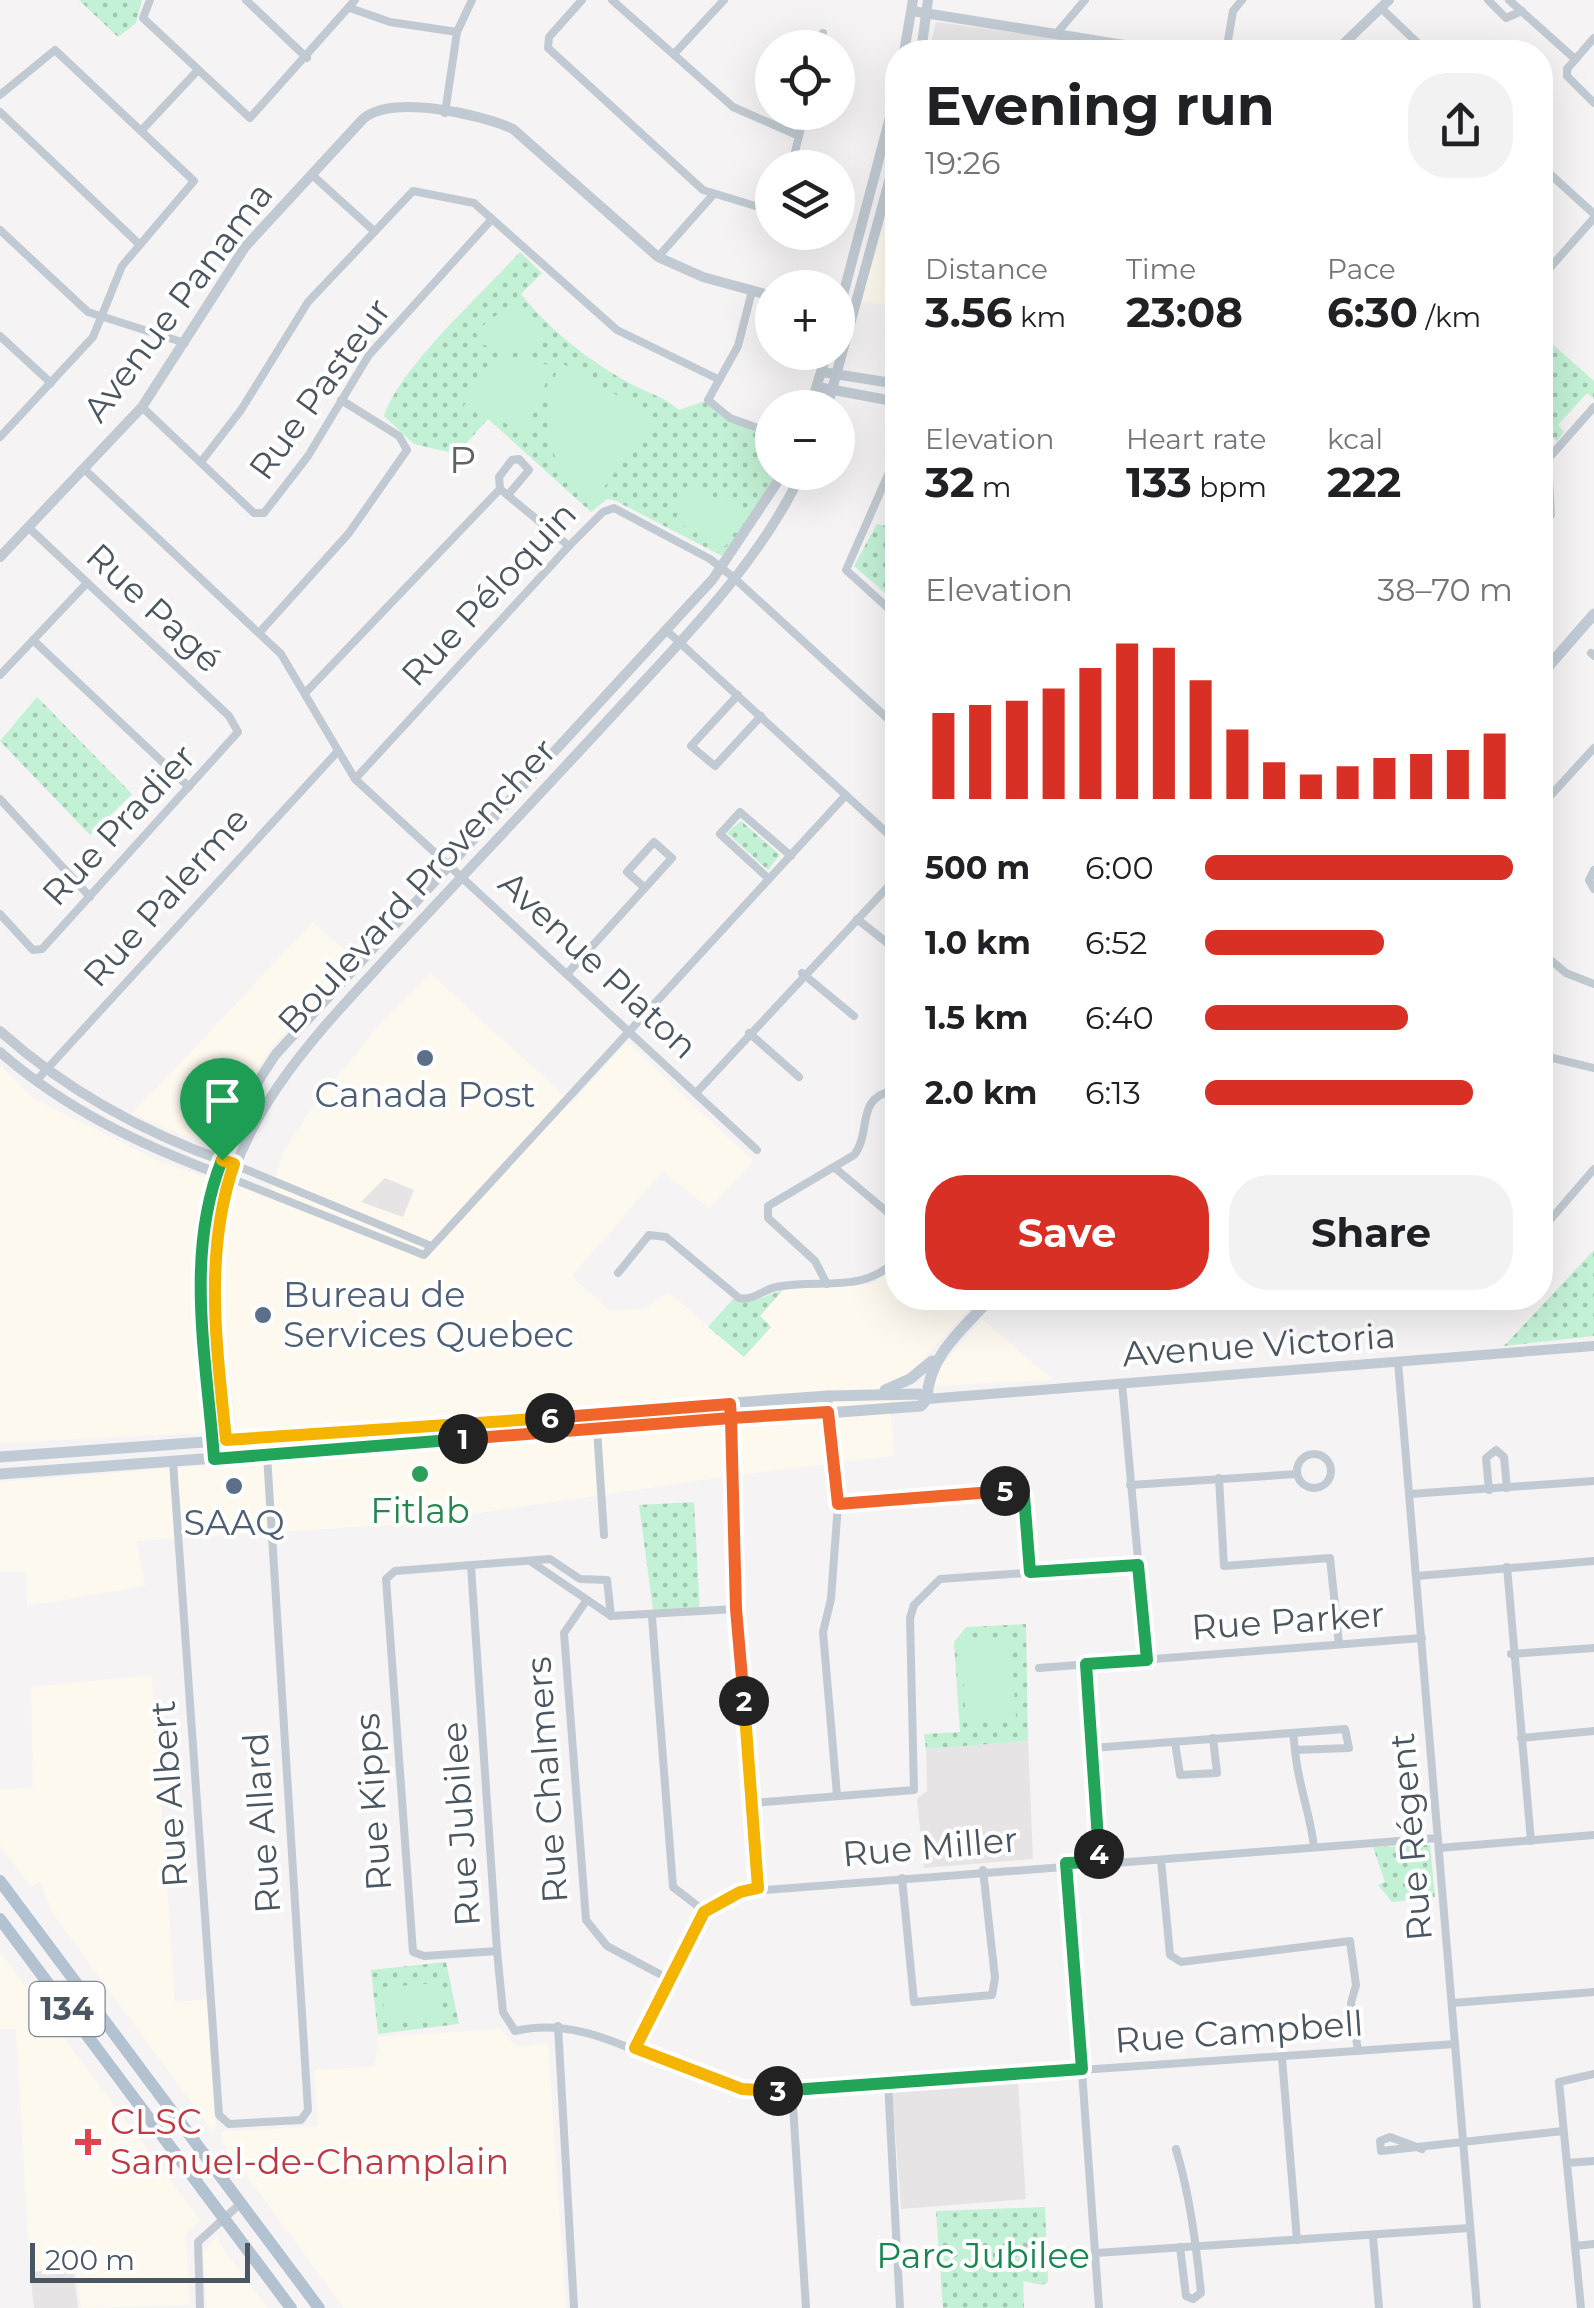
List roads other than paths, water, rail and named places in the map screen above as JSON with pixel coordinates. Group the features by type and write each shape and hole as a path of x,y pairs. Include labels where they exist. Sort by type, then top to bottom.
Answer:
{"main road":[{"path":"1553,661 1594,614"},
{"path":"876,1393 910,1379 940,1355 978,1310"},
{"path":"927,1399 928,1383 940,1355"},
{"name":"Avenue Victoria","path":"0,1474 920,1406 927,1399 920,1394 876,1393 2,1456"},
{"name":"134","path":"0,1881 319,2308"},
{"name":"134","path":"2,1925 291,2308"}],"street":[{"path":"150,0 143,18 250,118 352,4 390,22 457,32"},
{"path":"246,0 307,58"},
{"path":"445,112 457,32 472,0"},
{"path":"582,0 549,37 548,48 712,196 755,207"},
{"path":"612,0 733,107 799,136"},
{"path":"674,54 724,0"},
{"path":"923,40 928,0"},
{"path":"1056,34 1085,0"},
{"path":"1228,40 1233,12 1242,0"},
{"path":"1488,0 1506,18 1522,11"},
{"path":"1510,0 1575,59"},
{"path":"1348,40 1385,4 1416,40"},
{"path":"906,40 913,6 927,13 1093,40"},
{"path":"1594,38 1575,59 1567,76 1594,103"},
{"path":"0,95 55,50 194,180 122,266 93,337 0,437"},
{"path":"141,131 198,70"},
{"name":"Avenue Panama","path":"0,557 142,407 226,271 370,112 391,105 497,121 513,129 658,257 688,272 755,292"},
{"path":"0,112 138,243"},
{"path":"796,150 800,130"},
{"path":"850,270 885,147"},
{"path":"311,174 373,230"},
{"path":"1553,177 1594,216 1553,265"},
{"path":"200,462 248,399 295,319 412,191 467,200 617,330 718,379"},
{"path":"658,257 712,196"},
{"path":"855,306 885,196"},
{"name":"Rue Pasteur","path":"142,407 258,516 308,456 369,356 492,219"},
{"path":"0,230 78,304 102,318 185,343"},
{"path":"752,291 738,346 708,400 730,418 755,427"},
{"path":"0,336 50,383"},
{"path":"818,387 832,390 837,370"},
{"path":"817,390 822,372 885,382"},
{"path":"855,394 885,400"},
{"path":"259,633 349,532 407,450 399,436 342,400"},
{"path":"1553,453 1594,407"},
{"path":"508,495 528,470 519,459 512,460 499,477 500,489 569,546"},
{"name":"Avenue Platon","path":"83,468 282,654 355,779 757,1150"},
{"path":"307,691 500,489"},
{"name":"Boulevard Provencher","path":"219,1440 200,1288 204,1228 217,1173 249,1094 276,1054 721,568 772,490"},
{"name":"Boulevard Provencher","path":"220,1458 213,1288 218,1227 234,1164 258,1112 292,1061 681,642 771,527 792,490"},
{"path":"885,497 846,570 885,605"},
{"name":"Rue Péloquin","path":"355,779 569,546 602,512 614,508 721,568 885,716"},
{"name":"Rue Pagé","path":"28,528 229,716 238,732"},
{"path":"0,675 87,583"},
{"path":"666,630 885,831"},
{"path":"34,640 189,788"},
{"path":"738,695 692,746 715,766 761,716"},
{"name":"Rue Pradier","path":"0,914 37,952 238,732"},
{"path":"1553,793 1594,748"},
{"name":"Rue Palerme","path":"36,1081 338,751"},
{"path":"0,1052 73,1106 128,1138 424,1255 846,795"},
{"path":"0,799 90,897"},
{"path":"769,879 720,834 740,812 791,856"},
{"path":"567,974 645,888 672,858 654,842 627,872 645,888"},
{"path":"1594,870 1589,880 1594,889"},
{"path":"696,1093 802,973 885,890"},
{"path":"858,918 885,941"},
{"path":"1553,962 1566,973 1594,984"},
{"path":"802,973 854,1016"},
{"path":"0,1031 81,1094 147,1130 431,1246"},
{"path":"749,1033 798,1077"},
{"path":"1553,1059 1594,1068"},
{"path":"73,1106 81,1094"},
{"path":"827,1284 820,1268 771,1223 766,1212 774,1199 835,1168 860,1147 868,1106 885,1096"},
{"path":"835,1168 885,1211"},
{"path":"1553,1216 1594,1168"},
{"path":"618,1273 649,1235 666,1237 739,1298 749,1300 775,1287 876,1278 885,1270"},
{"name":"Avenue Victoria","path":"927,1399 1594,1346"},
{"name":"Rue Régent","path":"1398,1362 1477,2308"},
{"path":"1122,1384 1147,1660"},
{"path":"828,1396 838,1504 831,1599 824,1632 837,1794"},
{"path":"730,1404 736,1609 758,1888"},
{"path":"596,1414 604,1535"},
{"name":"Rue Allard","path":"223,2122 299,2120 308,2112 266,1439"},
{"path":"1488,1490 1486,1458 1496,1450 1504,1457 1507,1488"},
{"path":"1310,1454 1324,1457 1330,1466 1330,1478 1316,1488 1303,1484 1297,1474 1301,1460 1310,1454"},
{"name":"Rue Albert","path":"173,1462 223,2122"},
{"path":"1130,1485 1297,1474"},
{"path":"1219,1478 1224,1566 1330,1558 1339,1644"},
{"path":"1410,1494 1594,1481"},
{"path":"838,1504 1020,1492 1025,1500 1030,1572"},
{"path":"471,1566 550,1559 580,1579 607,1580 612,1616"},
{"path":"530,1561 612,1616 652,1617 736,1609"},
{"path":"1417,1576 1594,1561"},
{"path":"752,1803 914,1790 918,1784 910,1618 914,1605 940,1579 1138,1565"},
{"name":"Rue Kipps","path":"471,1566 398,1570 390,1574 386,1586 413,1952 424,1956 497,1951"},
{"name":"Rue Jubilee","path":"471,1566 503,2012 514,2031 558,2026"},
{"path":"1507,1567 1531,1840"},
{"name":"Rue Chalmers","path":"586,1600 564,1633 586,1920 607,1946 667,1978"},
{"path":"635,2048 667,1978 704,1912 673,1888 652,1617"},
{"name":"Rue Parker","path":"1040,1668 1422,1638"},
{"path":"1512,1654 1594,1648"},
{"path":"1086,1664 1100,1862"},
{"path":"1092,1748 1345,1729 1349,1748 1295,1750"},
{"path":"1521,1738 1594,1731"},
{"path":"1293,1733 1298,1790 1310,1809 1314,1847"},
{"path":"1175,1742 1180,1776 1217,1774 1214,1738"},
{"name":"Rue Miller","path":"704,1912 740,1892 758,1888 1314,1847 1594,1836"},
{"path":"1160,1860 1170,1955 1181,1962 1350,1941 1356,1985 1351,2003 1358,2052"},
{"path":"1066,1863 1099,2308 1088,2308"},
{"path":"902,1878 914,2002 978,1997 992,1995 994,1978 983,1870"},
{"path":"1452,2003 1594,1992"},
{"path":"558,2026 574,2308"},
{"name":"Rue Campbell","path":"558,2026 635,2048 742,2089 792,2090 1455,2044"},
{"path":"1282,2058 1297,2240"},
{"path":"1581,2308 1562,2131 1561,2078 1594,2074"},
{"path":"888,2082 900,2308"},
{"path":"792,2090 806,2308"},
{"path":"1422,2149 1390,2137 1380,2141 1381,2151 1422,2149 1562,2131"},
{"path":"1176,2148 1189,2192 1201,2293 1193,2299 1186,2296 1180,2247"},
{"path":"1567,2163 1594,2161"},
{"path":"200,2308 196,2246 241,2203"},
{"path":"1096,2253 1470,2228"},
{"path":"1373,2237 1379,2308"},
{"path":"1575,2246 1594,2244"}],"place":[{"name":"Canada Post","path":"425,1058"},
{"name":"Bureau de Services Quebec","path":"263,1315"},
{"name":"Fitlab","path":"420,1474"},
{"name":"SAAQ","path":"234,1486"},
{"name":"CLSC Samuel-de-Champlain","path":"88,2142"}],"district":[{"name":"P","path":"464,460"}],"park label":[{"name":"Parc Jubilee","path":"983,2256"}]}
